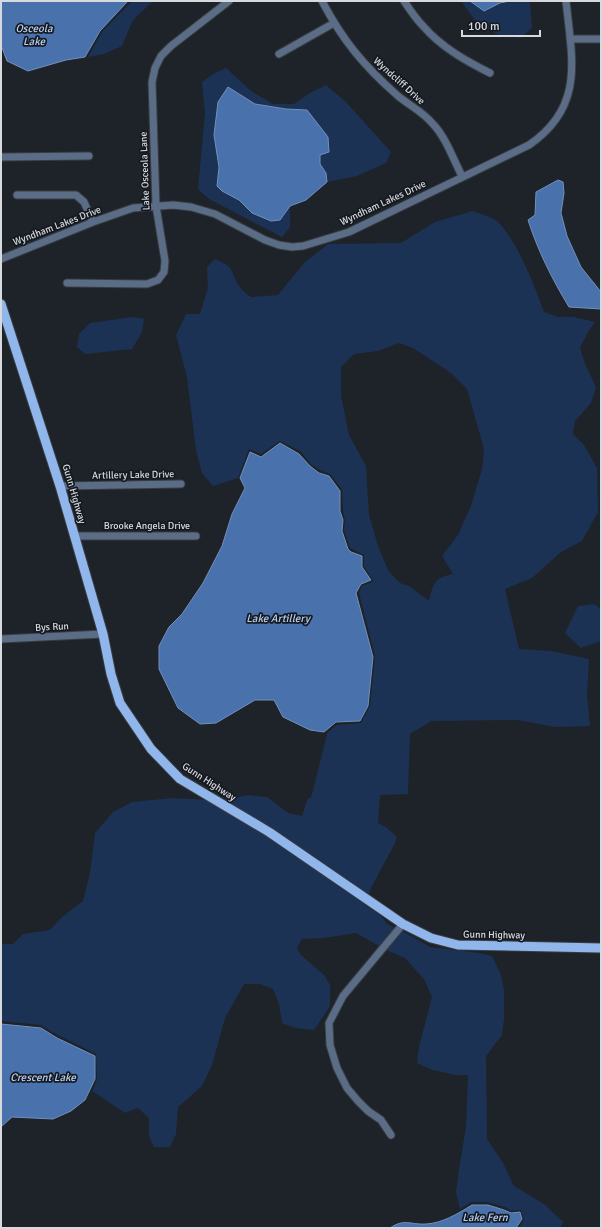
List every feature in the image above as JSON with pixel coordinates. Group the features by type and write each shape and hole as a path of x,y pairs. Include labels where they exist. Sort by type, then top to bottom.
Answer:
{"main road":[{"name":"Gunn Highway","path":"1,304 3,315 60,486 103,634 111,674 120,703 151,749 180,779 269,832 402,924 431,938 458,945 601,948"}],"street":[{"name":"Lake Osceola Lane","path":"67,283 147,284 158,280 164,272 165,261 156,206 152,82 155,68 161,56 171,46 229,1"},
{"name":"Wyndcliff Drive","path":"322,1 350,47 377,77 432,122 440,133 462,176"},
{"path":"404,1 423,27 441,43 490,73"},
{"name":"Wyndham Lakes Drive","path":"1,259 93,222 133,208 156,206 173,205 215,214 264,240 279,245 292,247 303,246 349,232 462,176 529,145 552,126 567,100 572,68 566,1"},
{"path":"279,54 334,23"},
{"path":"570,39 601,39"},
{"path":"1,157 89,156"},
{"path":"17,195 76,195 84,202 93,222"},
{"name":"Artillery Lake Drive","path":"60,486 181,484"},
{"name":"Brooke Angela Drive","path":"74,536 196,536"},
{"name":"Bys Run","path":"1,639 103,634"},
{"path":"391,1135 381,1120 368,1111 347,1088 337,1068 330,1045 329,1023 343,996 402,924"}],"shaded area":[{"path":"132,1 153,1 133,20 122,46 104,54 88,57 102,32"},
{"path":"461,1 470,1 484,11 506,3 530,1 532,28 521,38 500,36 475,20"},
{"path":"226,68 251,91 273,104 294,104 310,93 326,85 345,101 391,152 386,163 357,176 327,182 326,173 320,164 320,154 329,151 307,110 286,109 255,104 228,88 218,102 214,135 219,167 217,186 222,191 239,200 252,213 290,206 290,227 282,237 209,199 198,189 205,113 202,82 213,74"},
{"path":"473,211 495,220 505,231 519,252 544,312 558,317 574,317 595,322 580,348 585,364 596,387 591,403 575,421 573,434 584,445 597,468 598,512 582,541 561,552 532,578 505,589 519,649 551,651 589,659 587,695 590,726 555,727 518,720 431,721 410,734 408,794 380,795 378,823 386,827 397,837 370,890 368,898 222,800 248,795 267,797 288,813 302,816 308,798 311,798 327,733 337,725 361,723 370,706 375,656 359,593 362,586 372,582 373,580 364,567 364,555 350,548 344,530 345,521 342,489 330,474 311,464 300,451 280,441 261,454 249,449 238,478 213,486 202,473 196,450 187,377 176,335 186,314 200,314 208,288 207,267 215,259 229,267 240,288 251,297 278,295 304,263 328,244 401,243 435,222","holes":["399,343 413,348 451,373 467,389 484,449 482,469 471,506 458,535 442,556 453,574 442,578 435,583 429,601 409,586 400,583 389,572 378,546 369,515 366,466 349,435 341,396 341,367 354,354 378,351"]},
{"path":"133,317 144,319 142,332 132,349 85,354 77,347 79,334 90,323"},
{"path":"594,604 601,609 601,641 581,648 565,633 578,606"},
{"path":"172,798 210,800 268,835 381,916 387,924 397,929 381,947 356,933 324,938 302,939 297,947 300,954 324,975 330,985 330,1006 314,1030 295,1028 282,1023 279,1004 273,989 260,984 244,984 225,1018 212,1065 202,1086 178,1107 176,1134 170,1147 154,1147 149,1136 149,1118 138,1108 125,1113 92,1091 97,1080 96,1054 41,1025 1,1021 1,944 13,944 23,934 50,930 62,917 83,901 90,873 95,833 113,812 132,802"},
{"path":"402,931 430,947 492,956 501,975 504,990 504,1019 502,1035 486,1056 487,1139 503,1163 514,1186 544,1204 563,1222 560,1228 519,1228 524,1219 521,1210 511,1211 505,1207 488,1202 471,1202 460,1209 456,1192 466,1127 468,1075 455,1075 433,1070 417,1063 419,1047 432,997 424,979 405,958 386,950"}],"water":[{"name":"Osceola Lake","path":"1,1 128,1 100,31 85,57 66,60 28,71 7,61 1,45"},
{"path":"470,1 510,1 500,3 484,11"},
{"path":"228,87 255,104 286,109 307,110 328,137 329,152 320,155 320,164 326,173 327,182 306,200 290,206 280,220 271,221 252,213 239,200 222,191 217,186 219,167 214,135 218,102"},
{"path":"558,180 563,182 564,193 561,213 567,236 581,267 601,292 601,309 569,307 546,265 528,220 535,215 536,192"},
{"name":"Lake Artillery","path":"280,443 299,454 319,473 329,476 340,491 340,511 343,520 342,531 348,549 351,552 362,556 362,567 371,580 361,584 356,593 373,657 368,706 360,721 336,722 324,732 310,730 283,717 274,700 255,700 216,723 200,724 178,708 159,669 159,646 169,627 182,614 203,583 222,546 232,514 245,488 240,478 250,452 261,457"},
{"name":"Crescent Lake","path":"1,1024 41,1028 57,1038 95,1056 95,1079 85,1100 71,1111 53,1119 12,1117 1,1127"},
{"name":"Lake Fern","path":"472,1205 488,1205 511,1213 520,1212 522,1219 516,1228 390,1228 400,1223 426,1224 438,1222 450,1218"}]}
